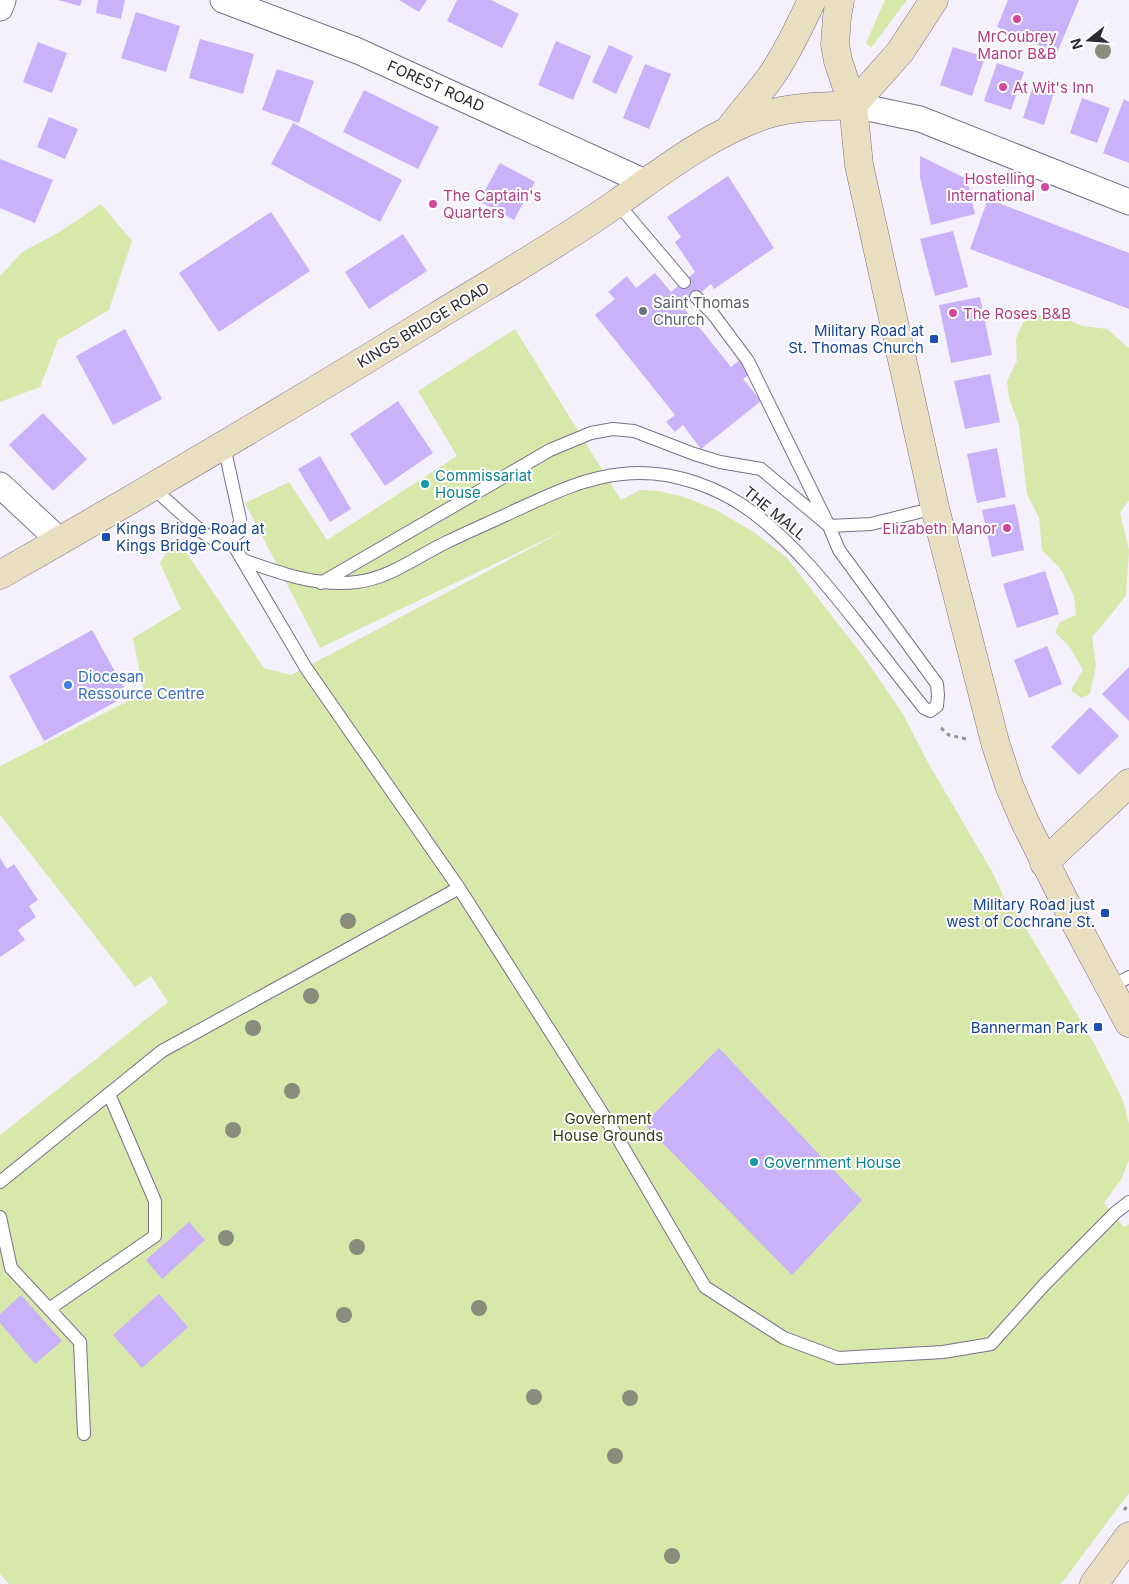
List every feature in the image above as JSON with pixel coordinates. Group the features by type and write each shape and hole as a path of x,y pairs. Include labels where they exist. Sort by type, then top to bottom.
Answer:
{"main road":[{"path":"729,130 773,74 788,50 812,0"},
{"path":"840,0 837,16 836,54 853,106 859,165 936,508 995,742 1009,785 1044,863 1120,982 1129,1023"},
{"path":"853,106 900,52 934,0"},
{"name":"KINGS BRIDGE ROAD","path":"0,575 224,446 533,258 617,203 697,147 729,130 766,115 794,109 853,106"},
{"path":"1044,863 1129,783"},
{"path":"1094,1584 1129,1536"}],"street":[{"path":"0,8 3,0"},
{"name":"FOREST ROAD","path":"223,0 358,51 645,182"},
{"path":"853,106 920,119 1129,202"},
{"path":"0,485 60,541"}],"lane":[{"path":"617,203 684,282"},
{"path":"696,297 713,314 748,361 829,526"},
{"path":"321,583 550,450 591,433 613,429 634,431 720,462 761,469 829,526 871,524 936,508"},
{"path":"152,487 202,532 218,542 230,539 238,533 240,519 224,446"},
{"name":"THE MALL","path":"243,560 273,571 321,583 358,582 391,573 444,544 566,487 620,474 639,473 669,476 726,495 760,517 792,546 818,574 924,708 930,710 937,706 937,684 839,550 829,526"},
{"path":"230,539 306,668 459,888 613,1130 705,1287 784,1338 838,1358 943,1352 991,1344 1044,1285 1115,1213 1129,1202"},
{"path":"0,1182 162,1051 459,888"},
{"path":"49,1309 155,1236 155,1202 109,1094"},
{"path":"0,1217 11,1268 80,1342 84,1434"}],"path":[{"path":"924,708 936,724 949,735 971,740"}],"green space":[{"path":"885,0 907,0 871,48 866,43"},
{"path":"101,204 132,241 109,310 58,340 40,387 0,402 0,276 22,252 61,231"},
{"path":"1057,315 1082,326 1107,329 1129,348 1129,500 1120,513 1129,550 1126,595 1092,637 1096,666 1090,694 1081,698 1071,690 1083,670 1069,646 1055,632 1060,622 1076,615 1074,596 1062,571 1042,550 1039,518 1027,494 1019,426 1009,398 1007,381 1017,361 1016,339 1026,316"},
{"name":"Government House Grounds","path":"515,329 621,500 640,490 658,491 684,497 716,510 754,532 787,558 866,660 903,714 927,761 994,875 1005,900 1016,912 1094,1043 1123,1100 1129,1124 1129,1160 1122,1178 1104,1203 1124,1227 1129,1224 1129,1493 1061,1584 9,1584 0,1574 0,1135 168,1002 151,976 135,987 0,815 0,766 144,693 133,638 181,609 160,563 176,537 264,668 291,675 567,529 320,648 245,503 289,482 327,540 457,456 418,391"}],"building":[{"path":"58,0 82,0 80,6"},
{"path":"98,0 125,0 121,19 96,13"},
{"path":"399,0 427,0 419,12"},
{"path":"457,0 491,0 519,14 502,48 447,21"},
{"path":"1008,0 1079,0 1057,53 997,27"},
{"path":"136,12 180,26 166,72 121,58"},
{"path":"200,39 254,54 243,94 189,78"},
{"path":"556,41 591,56 573,100 538,85"},
{"path":"38,42 67,53 52,93 23,82"},
{"path":"609,45 633,56 616,94 592,82"},
{"path":"953,47 985,57 972,96 940,85"},
{"path":"997,63 1024,72 1011,110 984,101"},
{"path":"645,64 671,74 649,129 623,118"},
{"path":"277,69 314,81 299,123 262,110"},
{"path":"1034,83 1055,89 1044,125 1023,118"},
{"path":"364,90 439,127 418,169 343,132"},
{"path":"1082,98 1110,108 1097,143 1070,133"},
{"path":"1124,99 1129,102 1129,163 1103,153"},
{"path":"49,117 78,129 65,159 37,147"},
{"path":"293,123 402,180 380,222 271,164"},
{"path":"920,156 967,179 975,214 931,225 920,177"},
{"path":"0,159 53,180 35,223 0,208"},
{"path":"500,163 535,182 514,220 479,201"},
{"name":"Saint Thomas Church","path":"728,176 774,248 714,289 711,284 683,307 731,367 740,360 751,373 743,379 761,401 701,449 683,425 675,432 666,422 675,415 595,315 615,299 608,292 627,276 636,288 655,273 671,292 695,272 675,242 681,237 667,217"},
{"path":"988,199 1129,253 1129,309 970,249"},
{"path":"271,212 310,271 219,332 179,273"},
{"path":"953,231 968,287 935,296 920,239"},
{"path":"403,234 427,271 369,309 345,272"},
{"path":"980,297 992,355 951,363 939,305"},
{"path":"125,329 162,399 113,425 76,356"},
{"path":"990,374 1000,422 965,429 954,381"},
{"path":"398,401 433,453 385,486 350,434"},
{"path":"43,413 87,459 53,491 9,445"},
{"path":"997,448 1006,497 977,503 967,454"},
{"path":"320,456 351,509 330,522 298,469"},
{"path":"1015,504 1024,550 992,557 982,510"},
{"path":"1045,571 1059,614 1017,628 1003,584"},
{"path":"92,630 128,695 44,741 9,676"},
{"path":"1047,646 1062,684 1029,698 1014,660"},
{"path":"1129,667 1129,721 1102,694"},
{"path":"1090,707 1119,736 1079,775 1051,747"},
{"path":"0,858 7,869 14,864 38,900 29,906 36,917 18,930 25,940 0,957"},
{"name":"Government House","path":"719,1048 862,1200 792,1275 644,1124"},
{"path":"189,1222 205,1240 162,1279 146,1260"},
{"path":"159,1294 188,1327 142,1368 113,1335"},
{"path":"21,1295 62,1341 35,1364 0,1323 0,1314"}],"place":[{"name":"MrCoubrey Manor B&B","path":"1017,19"},
{"name":"At Wit's Inn","path":"1003,87"},
{"name":"Hostelling International","path":"1045,187"},
{"name":"The Captain's Quarters","path":"433,204"},
{"name":"Saint Thomas Church","path":"643,311"},
{"name":"The Roses B&B","path":"953,313"},
{"name":"Military Road at St. Thomas Church","path":"934,339"},
{"name":"Commissariat House","path":"425,484"},
{"name":"Elizabeth Manor","path":"1007,528"},
{"name":"Kings Bridge Road at Kings Bridge Court","path":"106,537"},
{"name":"Diocesan Ressource Centre","path":"68,685"},
{"name":"Military Road just west of Cochrane St.","path":"1105,913"},
{"name":"Bannerman Park","path":"1098,1027"},
{"name":"Government House","path":"754,1162"}]}
